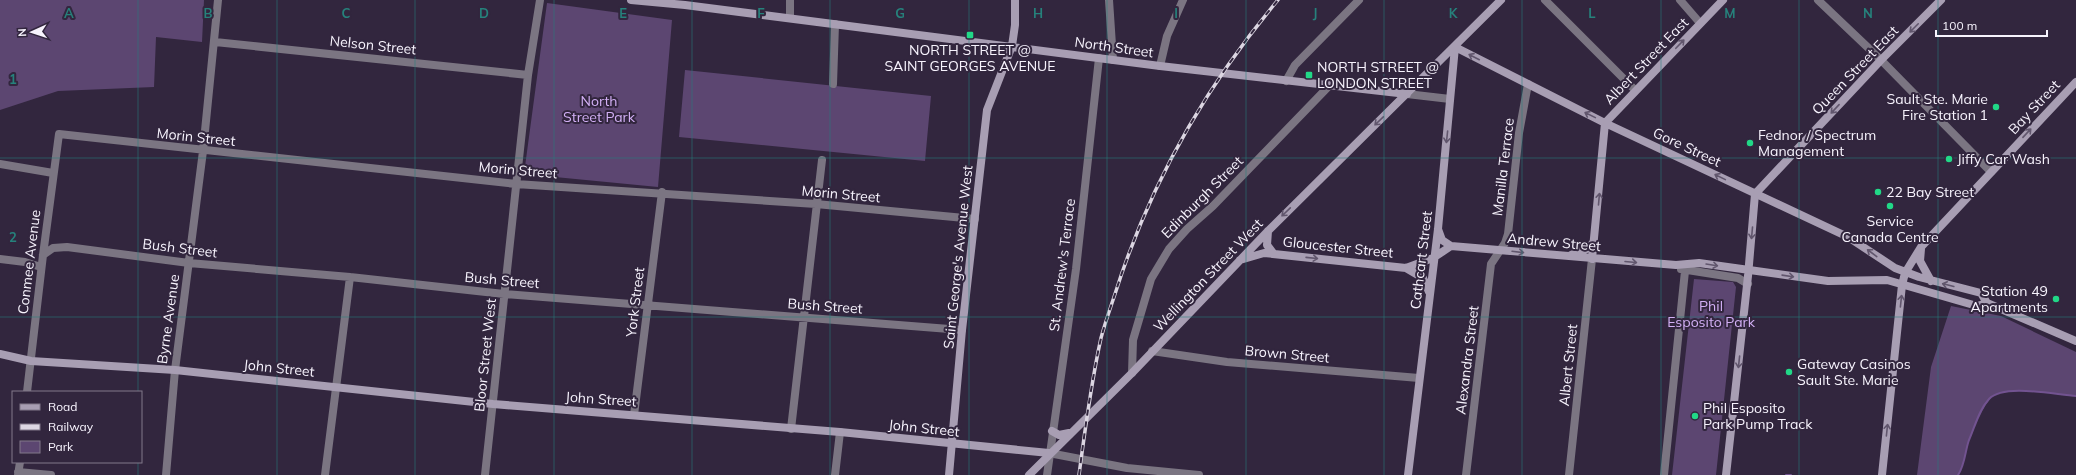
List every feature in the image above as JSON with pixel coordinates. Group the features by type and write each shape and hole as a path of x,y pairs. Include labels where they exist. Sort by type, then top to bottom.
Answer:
{"street":[{"name":"Byrne Avenue","path":"166,475 175,370 203,151 218,0"},
{"name":"Bloor Street West","path":"485,475 528,75 540,0"},
{"name":"North Street","path":"631,0 790,18 1160,66 1450,99"},
{"path":"790,0 790,18"},
{"name":"Saint George's Avenue West","path":"949,475 962,330 987,110 1012,46 1015,25 1015,0"},
{"path":"1109,0 1113,60"},
{"path":"1160,66 1167,36 1184,0"},
{"path":"1286,81 1295,65 1359,0"},
{"name":"Wellington Street West","path":"1029,475 1049,453 1132,373 1268,230 1501,0"},
{"path":"1545,0 1635,90"},
{"path":"1680,0 1700,24"},
{"name":"Albert Street East","path":"1605,123 1723,0"},
{"path":"1818,0 1881,60 1991,172"},
{"name":"Queen Street East","path":"1755,194 1881,60 1941,0"},
{"path":"833,84 835,24"},
{"name":"Nelson Street","path":"215,42 528,75"},
{"name":"Gore Street","path":"1455,47 1605,123 1848,237 1891,267 1903,279"},
{"name":"Cathcart Street","path":"1408,475 1433,258 1438,229 1455,47"},
{"name":"St. Andrew's Terrace","path":"1047,475 1076,269 1099,58"},
{"name":"Bay Street","path":"1903,279 1921,247 2076,82"},
{"name":"Manilla Terrace","path":"1499,250 1505,243 1508,234 1519,133 1528,84"},
{"name":"Edinburgh Street","path":"1132,373 1133,340 1151,279 1169,250 1187,229 1213,206 1328,86"},
{"path":"1592,259 1596,238 1605,123"},
{"name":"Morin Street","path":"59,134 203,151 516,184 662,192 750,201 816,204 975,219"},
{"name":"Conmee Avenue","path":"27,391 41,267 59,134"},
{"path":"791,429 822,160"},
{"path":"0,164 53,172"},
{"name":"York Street","path":"634,415 662,192"},
{"path":"1726,475 1748,284 1755,194"},
{"path":"1433,258 1451,246 1442,240 1438,229"},
{"path":"1268,230 1267,245 1273,254"},
{"path":"1556,257 1580,253 1589,248 1596,238"},
{"name":"Andrew Street","path":"1451,246 1556,257 1676,265 1699,263 1828,281 1903,279"},
{"name":"Bush Street","path":"43,255 53,248 67,247 189,263 350,277 504,294 962,330"},
{"path":"1921,247 1920,262 1931,281"},
{"name":"Alexandra Street","path":"1466,475 1491,264 1499,250"},
{"name":"Gloucester Street","path":"1240,260 1255,254 1273,254 1406,268 1433,258"},
{"path":"0,259 25,262 41,267"},
{"name":"Albert Street","path":"1569,475 1592,259"},
{"name":"Andrew Street","path":"1676,265 1685,271 1738,278 1748,284"},
{"path":"1406,268 1423,278 1430,293"},
{"path":"1664,475 1685,271"},
{"path":"325,475 335,386 350,277"},
{"path":"1903,279 1931,281 1981,294 1987,303 2076,341"},
{"path":"1903,279 1977,306 1987,303"},
{"path":"1883,472 1903,279"},
{"name":"Brown Street","path":"1152,351 1227,362 1419,378"},
{"name":"John Street","path":"0,354 31,361 175,370 493,404 840,432 952,445 1049,453 1126,471 1199,475"},
{"path":"1052,431 1059,435 1070,433"},
{"path":"835,475 840,432"},
{"path":"20,463 18,474 51,475"}],"green space":[{"path":"0,0 204,0 202,42 156,37 154,87 58,91 0,110"},
{"name":"North Street Park","path":"547,3 672,20 658,187 524,174"},
{"path":"685,70 931,96 925,161 679,137"},
{"name":"Phil Esposito Park","path":"1694,279 1733,282 1736,287 1716,475 1672,475"},
{"path":"1951,306 2001,316 2076,352 2076,396 2031,391 2006,392 1997,394 1990,399 1983,408 1969,440 1964,462 1958,475 1917,475 1931,367"}],"waterway":[{"path":"1958,475 1962,467 1969,440 1982,408 1989,399 1996,394 2031,391 2076,396"},
{"path":"1786,475 1791,475"}],"railway":[{"path":"1079,475 1091,389 1101,338 1129,254 1145,215 1162,176 1203,103 1251,33 1278,0"}],"place":[{"name":"NORTH STREET @ SAINT GEORGES AVENUE","path":"970,35"},
{"name":"NORTH STREET @ LONDON STREET","path":"1309,75"},
{"name":"Sault Ste. Marie Fire Station 1","path":"1996,107"},
{"name":"Fednor / Spectrum Management","path":"1750,143"},
{"name":"Jiffy Car Wash","path":"1949,159"},
{"name":"22 Bay Street","path":"1878,192"},
{"name":"Service Canada Centre","path":"1890,206"},
{"name":"Station 49 Apartments","path":"2056,299"},
{"name":"Gateway Casinos Sault Ste. Marie","path":"1789,372"},
{"name":"Phil Esposito Park Pump Track","path":"1695,416"}]}
